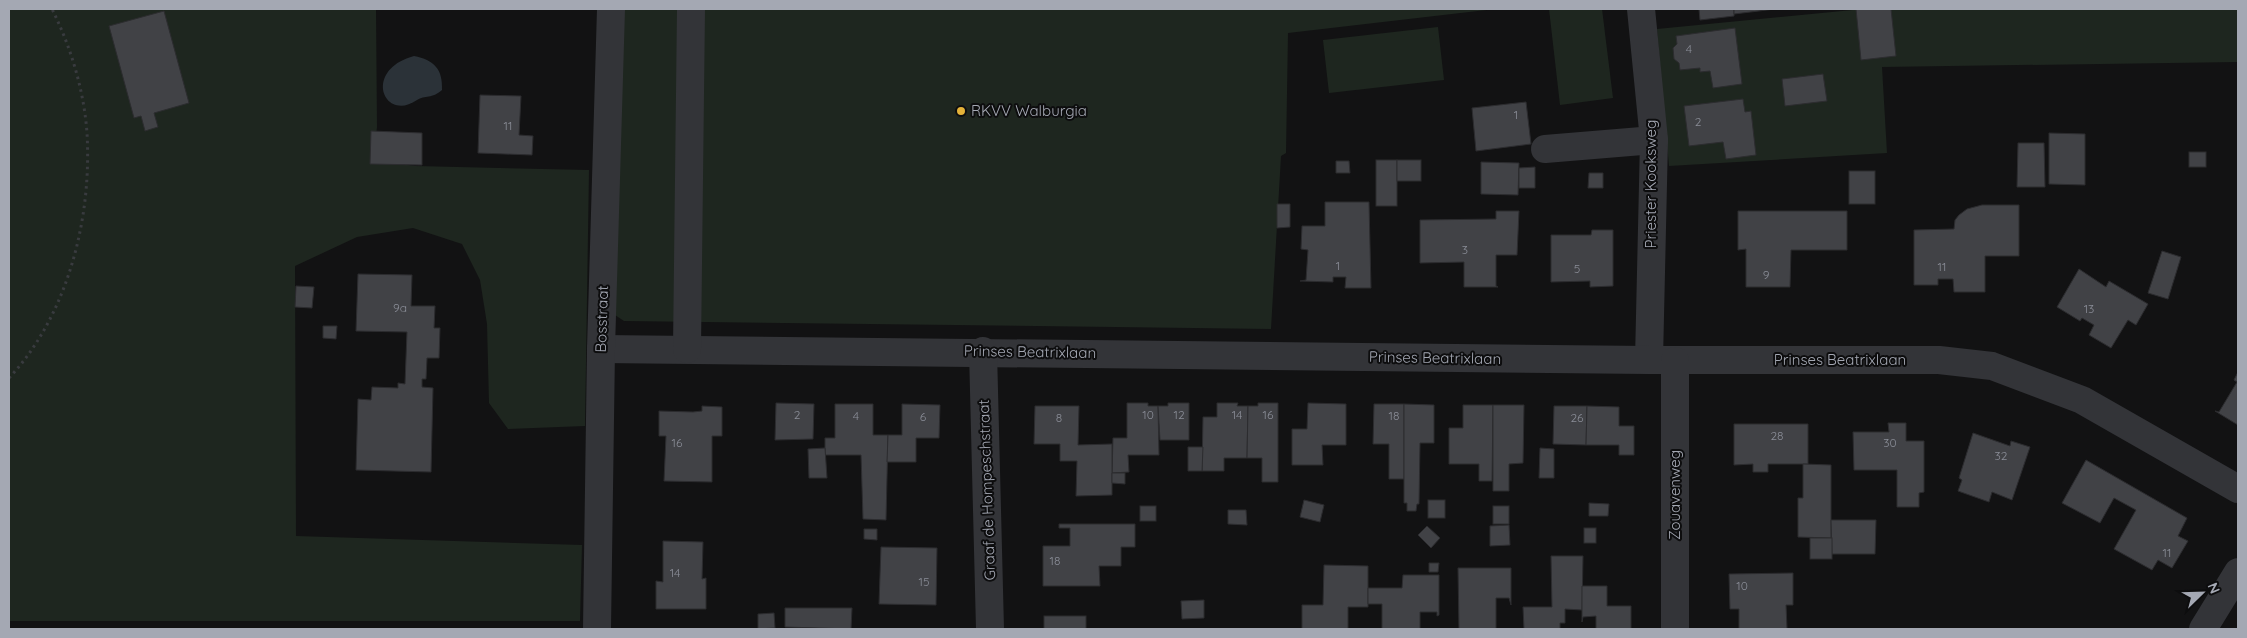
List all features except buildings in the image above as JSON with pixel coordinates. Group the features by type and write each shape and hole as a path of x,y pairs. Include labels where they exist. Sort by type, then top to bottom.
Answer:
{"street":[{"name":"Bosstraat","path":"597,629 601,349 611,9"},
{"path":"687,349 691,9"},
{"name":"Priester Kooksweg","path":"1641,9 1654,140 1662,360"},
{"path":"1545,149 1654,140"},
{"name":"Prinses Beatrixlaan","path":"601,349 1662,360 1939,360 1992,366 2082,400 2238,489"},
{"name":"Graaf de Hompeschstraat","path":"983,352 990,629"},
{"name":"Zouavenweg","path":"1662,360 1675,629"},
{"path":"2204,629 2238,572"}],"path":[{"path":"9,378 45,327 61,292 78,242 84,193 87,133 78,77 52,9"}],"shaded area":[{"path":"9,9 376,9 377,127 373,161 416,166 589,170 585,426 508,429 489,403 487,324 480,280 462,244 413,228 357,237 295,266 296,536 582,545 580,621 9,621"},
{"path":"622,9 1495,9 1288,33 1286,153 1281,156 1271,329 624,321 615,315"},
{"path":"1549,9 1602,9 1613,98 1560,105"},
{"path":"1863,9 2238,9 2238,62 1882,67 1887,153 1669,166 1657,29"},
{"path":"1438,27 1444,80 1329,93 1323,40"},
{"path":"414,56 427,60 436,67 441,76 442,90 435,95 405,105 395,105 388,100 384,92 383,82 388,72 398,63"}],"place":[{"name":"RKVV Walburgia","path":"961,111"}]}
